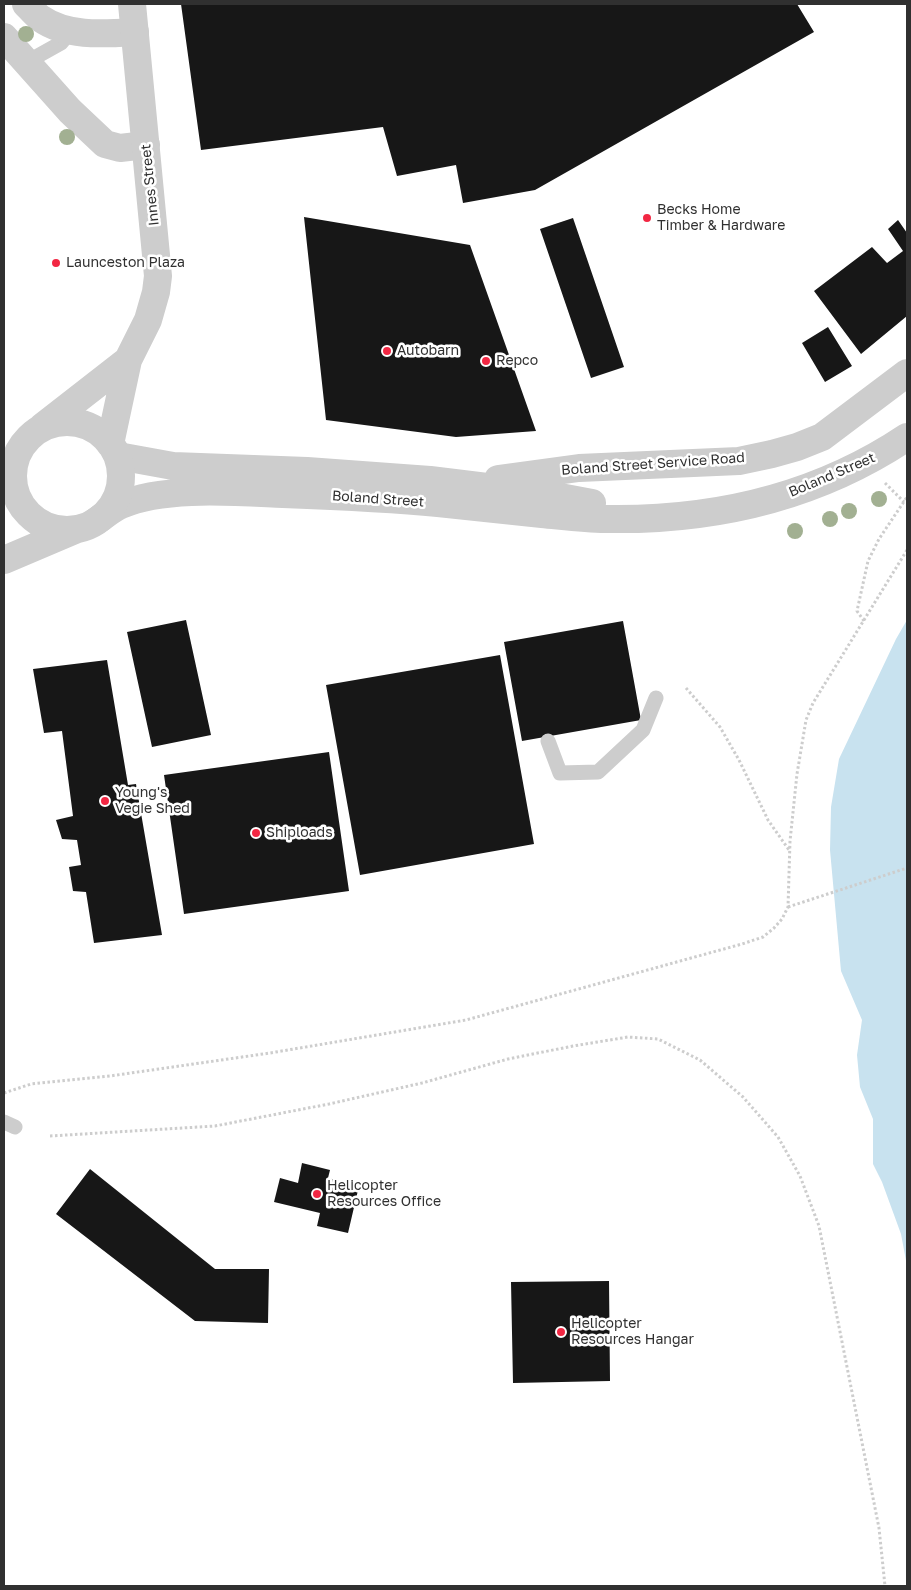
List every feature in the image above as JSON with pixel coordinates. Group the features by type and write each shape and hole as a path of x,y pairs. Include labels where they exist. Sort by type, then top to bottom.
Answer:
{"street":[{"path":"26,4 39,18 71,31 93,34 134,32"},
{"name":"Innes Street","path":"114,450 128,360 148,320 156,292 158,276 132,4"},
{"path":"4,37 70,111 105,144 120,148 146,145"},
{"name":"Innes Street","path":"40,429 128,360"},
{"name":"Boland Street Service Road","path":"465,484 557,470 739,461 797,448 822,437 907,373"},
{"path":"4,482 26,440 40,429 65,422 78,423 90,427 101,434 114,450 121,471 120,485 115,499 107,511 90,524 4,560"},
{"name":"Boland Street","path":"90,524 119,506 130,502 160,495 183,493 355,496 603,520 664,518 763,503 806,490 876,457 907,437"},
{"name":"Boland Street","path":"114,450 173,466 307,470 465,484 544,494 664,518"},
{"path":"17,456 13,473 17,498 33,518 44,524 68,530 90,524"}],"lane":[{"path":"27,62 61,43 71,31"},
{"path":"548,742 560,773 598,772 643,730 656,698"}],"path":[{"path":"885,483 904,502"},
{"path":"864,621 857,611 868,561 907,497"},
{"path":"4,1093 31,1084 110,1076 270,1053 466,1020 763,937 782,919 788,907 790,850 797,774 806,720 813,703 907,550"},
{"path":"686,688 720,727 739,760 768,820 790,850"},
{"path":"788,907 907,868"},
{"path":"50,1136 215,1126 348,1100 422,1083 508,1059 628,1037 658,1040 700,1060 743,1097 778,1137 800,1176 819,1226 878,1528 885,1586"}],"water":[{"path":"907,620 907,1266 901,1234 882,1182 873,1164 873,1119 860,1087 857,1055 862,1020 841,971 830,850 831,807 839,759 896,639"}],"building":[{"path":"181,4 797,4 814,32 535,190 463,203 456,165 397,176 383,127 201,150"},
{"path":"304,217 470,245 536,431 456,437 326,420"},
{"path":"573,218 624,367 591,378 540,229"},
{"path":"898,220 907,233 907,316 861,354 814,291 872,247 887,263 903,251 888,229"},
{"path":"828,327 852,366 825,382 802,343"},
{"path":"186,620 211,735 152,747 127,632"},
{"path":"623,621 641,720 522,741 504,642"},
{"path":"500,655 534,844 360,875 326,685"},
{"name":"Young's Vegie Shed","path":"107,660 128,785 136,784 162,935 94,943 86,892 73,891 69,867 81,865 77,840 62,839 56,820 73,816 62,731 44,733 33,669"},
{"name":"Shiploads","path":"329,752 349,891 184,914 164,775"},
{"name":"Helicopter Resources Office","path":"302,1163 330,1170 328,1178 359,1186 348,1233 317,1226 320,1213 274,1202 280,1178 298,1183"},
{"path":"90,1169 215,1269 269,1269 268,1323 195,1321 56,1214"},
{"name":"Helicopter Resources Hangar","path":"609,1281 610,1381 513,1383 511,1282"}],"place":[{"name":"Becks Home Timber & Hardware","path":"647,218"},
{"name":"Launceston Plaza","path":"56,263"},
{"name":"Autobarn","path":"387,351"},
{"name":"Repco","path":"486,361"},
{"name":"Young's Vegie Shed","path":"105,801"},
{"name":"Shiploads","path":"256,833"},
{"name":"Helicopter Resources Office","path":"317,1194"},
{"name":"Helicopter Resources Hangar","path":"561,1332"}]}
